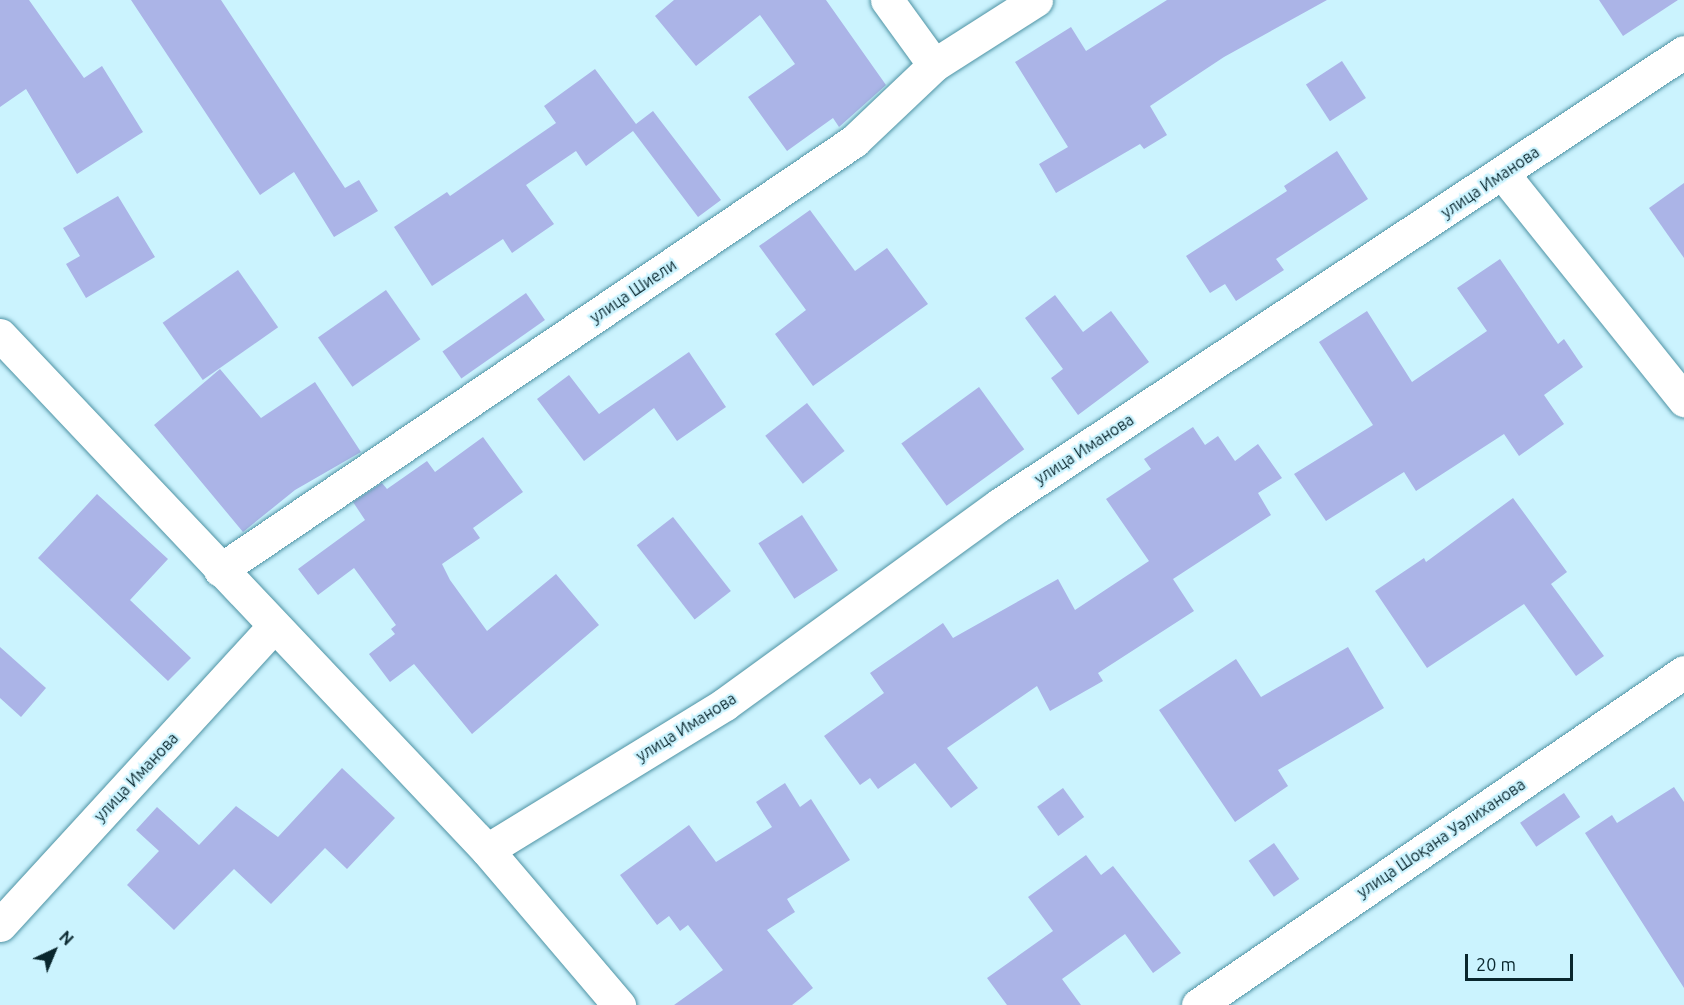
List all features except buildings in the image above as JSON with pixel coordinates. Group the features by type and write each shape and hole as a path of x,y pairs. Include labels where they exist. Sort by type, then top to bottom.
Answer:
{"street":[{"path":"887,0 934,65"},
{"name":"улица Шиели","path":"220,570 854,141 934,65 1036,0"},
{"name":"улица Иманова","path":"487,850 724,704 999,505 1503,174 1684,52"},
{"path":"1503,174 1684,400"},
{"path":"0,334 272,628 487,850 616,1004"},
{"name":"улица Иманова","path":"0,926 272,628"},
{"name":"улица Шоқана Уәлиханова","path":"1198,1005 1684,672"}]}
